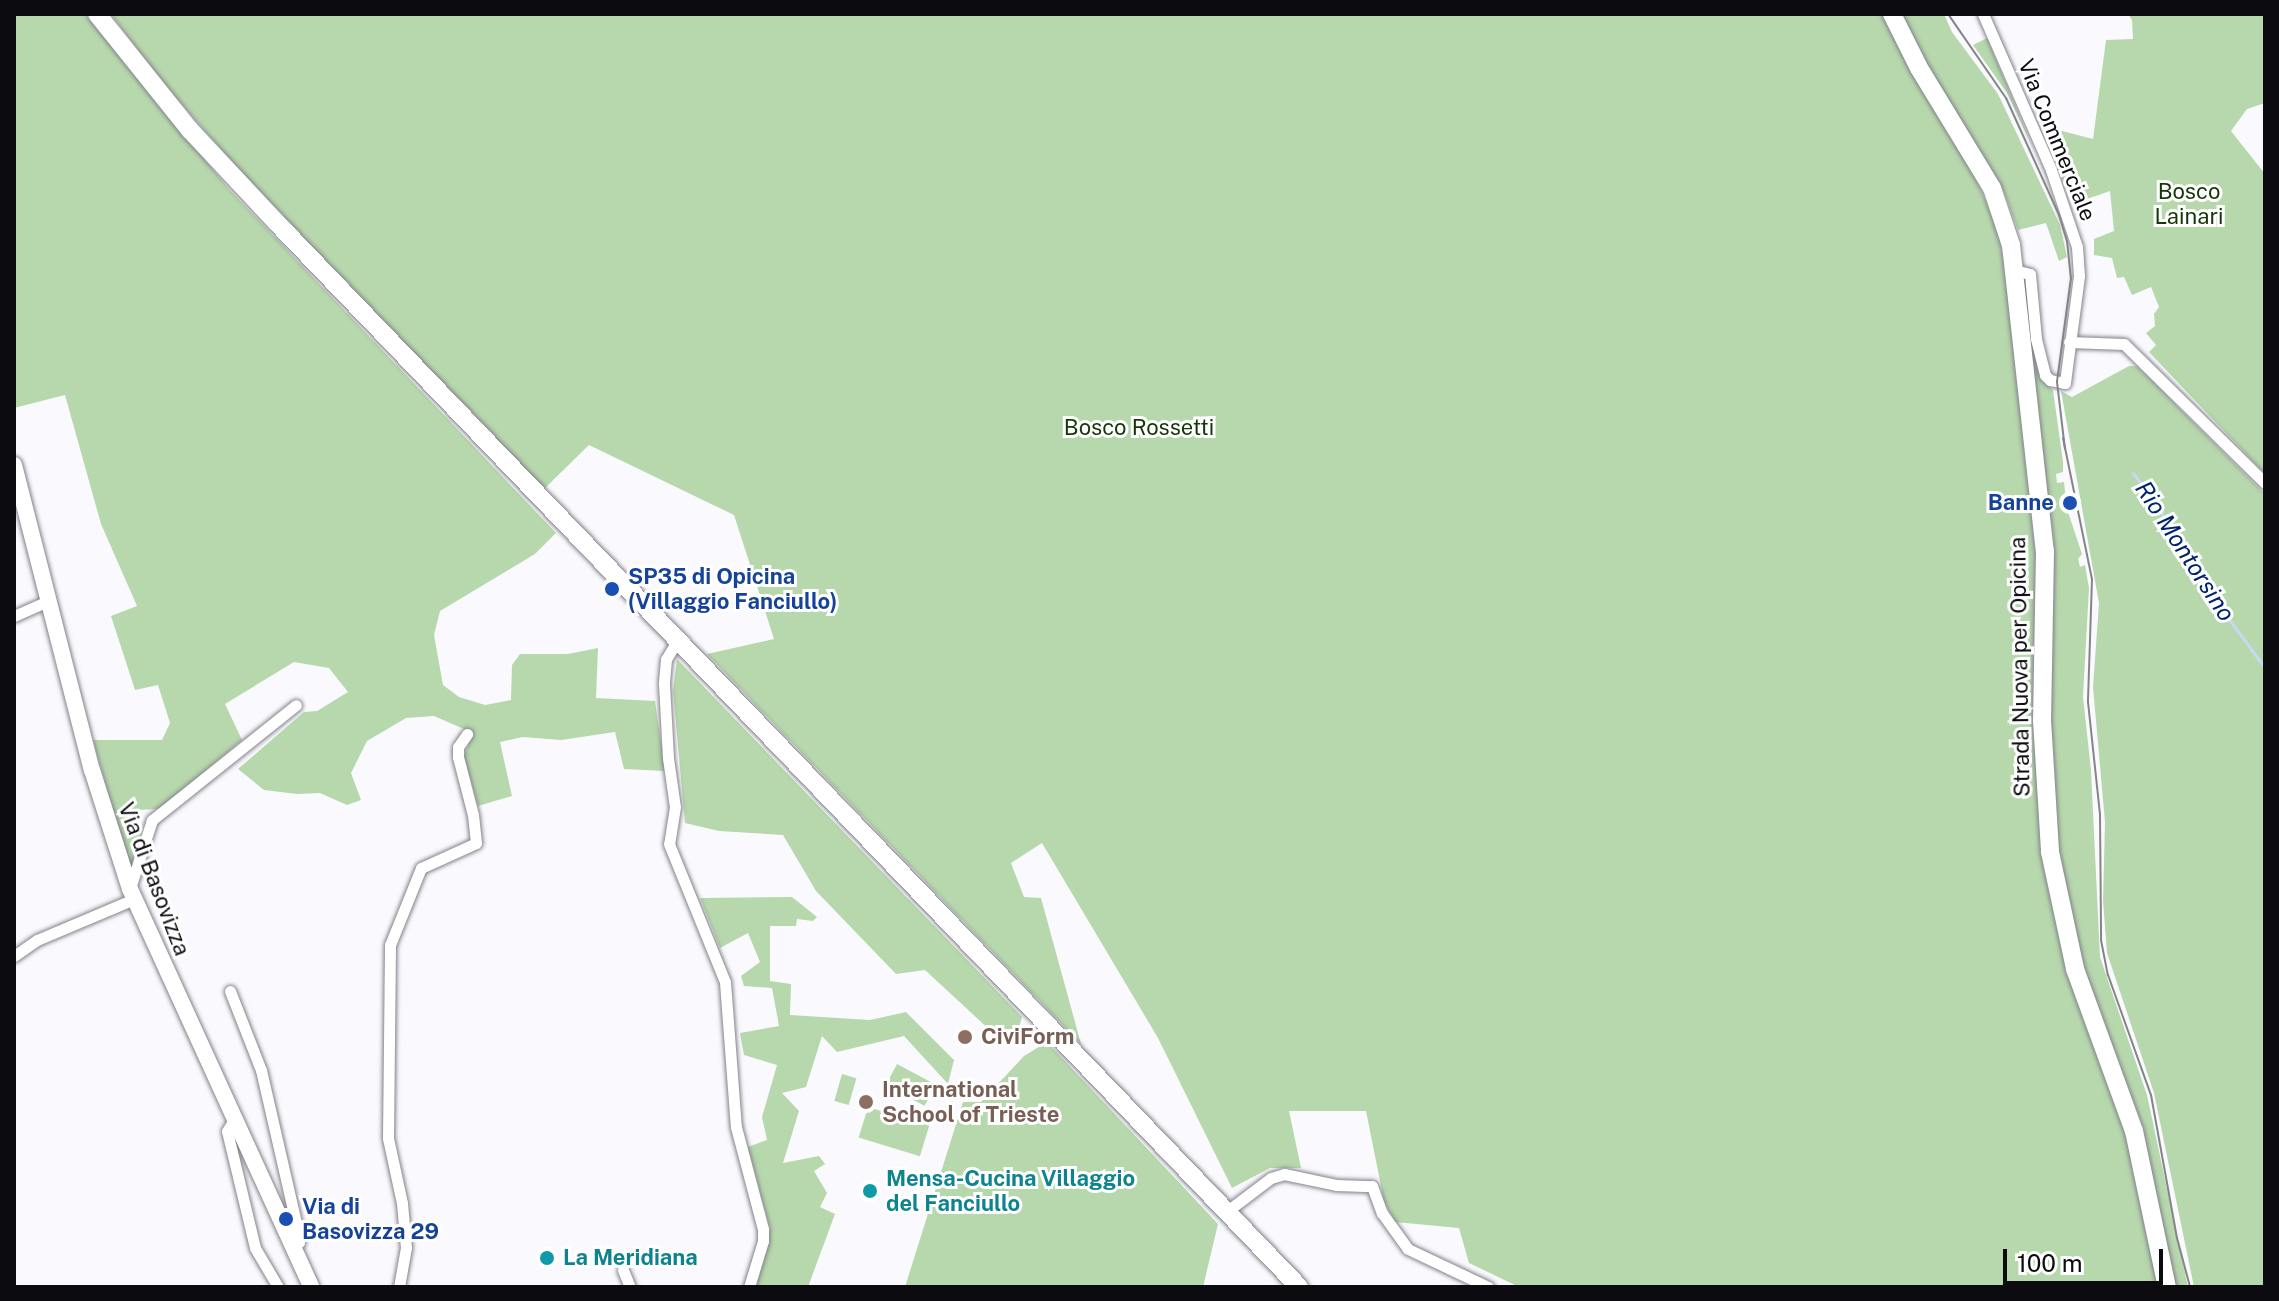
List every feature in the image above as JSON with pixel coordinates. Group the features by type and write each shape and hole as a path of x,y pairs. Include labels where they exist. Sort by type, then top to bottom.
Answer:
{"main road":[{"path":"97,14 190,130 1299,1287"},
{"name":"Strada Nuova per Opicina","path":"1892,14 1919,68 1992,188 2006,224 2014,270 2046,569 2041,709 2050,852 2075,969 2134,1131 2167,1287"},
{"name":"Via di Basovizza","path":"14,465 17,487 103,808 132,894 311,1287"}],"street":[{"name":"Via Commerciale","path":"1983,14 2051,170 2074,234 2079,276 2065,383 2050,380 2038,350 2030,274 2014,270"},
{"path":"2069,342 2124,344 2265,483"},
{"path":"14,616 48,601"},
{"path":"677,641 666,659 664,684 668,758 675,807 669,844 725,982 736,1127 763,1229 763,1241 749,1287"},
{"path":"14,956 37,940 132,894 152,820 296,705"},
{"path":"399,1287 406,1239 388,1138 390,945 421,868 476,843 458,757 458,747 467,734"},
{"path":"230,991 261,1070 299,1236 299,1242 292,1247"},
{"path":"234,1120 227,1131 255,1248 278,1287"},
{"path":"1226,1212 1271,1178 1284,1174 1336,1185 1372,1186 1382,1213 1408,1249 1488,1287"},
{"path":"623,1270 630,1287"}],"green space":[{"path":"14,14 85,14 229,189 556,533 535,554 440,611 434,635 443,685 459,697 485,705 511,700 512,665 520,654 568,654 598,648 596,698 655,701 665,771 624,769 615,732 561,740 523,737 500,742 512,796 478,806 464,756 473,733 434,716 406,718 367,741 351,773 361,800 347,805 320,793 264,790 238,769 304,712 317,711 348,692 329,668 294,662 225,704 242,740 160,809 136,810 140,830 130,869 93,740 162,740 170,723 158,685 135,690 111,616 137,606 101,524 65,395 14,408"},
{"name":"Bosco Rossetti","path":"111,14 1884,14 1979,185 1997,227 2009,289 2016,375 2036,520 2048,886 2071,979 2114,1087 2133,1154 2161,1287 1519,1287 1469,1263 1459,1228 1395,1222 1384,1201 1366,1111 1289,1111 1301,1168 1270,1168 1232,1188 1158,1038 1042,843 1011,863 1024,897 1041,898 1081,1044 707,654 774,639 734,515 589,445 544,489 235,165 165,85"},
{"path":"1900,14 1944,14 1952,32 1998,94 2060,225 2067,257 2059,261 2046,223 2018,230 2004,192 1912,41"},
{"name":"Bosco Lainari","path":"2128,14 2265,14 2265,103 2247,109 2231,131 2265,174 2265,474 2149,352 2156,345 2146,333 2155,326 2154,314 2159,307 2151,287 2132,295 2124,277 2117,278 2112,258 2094,255 2094,239 2114,231 2110,191 2073,204 2039,125 2093,139 2106,40 2133,39 2132,20"},
{"path":"1987,38 2034,150 2007,93 1973,45"},
{"path":"2024,276 2036,364 2043,382 2053,390 2063,462 2063,472 2056,474 2057,483 2064,482 2067,509 2082,554 2078,559 2080,567 2085,565 2089,588 2083,697 2091,770 2100,957 2147,1095 2188,1287 2175,1287 2140,1120 2087,977 2068,907 2055,829 2049,742 2051,553"},
{"path":"2129,366 2136,366 2149,378 2265,494 2265,1287 2194,1287 2154,1093 2107,953 2103,901 2105,822 2093,687 2099,603 2061,391 2072,397"},
{"path":"677,659 1022,1017 1018,1032 1006,1045 925,970 896,974 816,891 783,835 719,831 685,823 673,691"},
{"path":"792,897 817,917 813,921 797,919 796,926 770,926 770,981 791,984 790,1015 870,1020 906,1012 954,1060 948,1084 904,1036 837,1052 822,1036 806,1087 782,1093 799,1111 783,1163 819,1156 825,1164 814,1171 827,1193 820,1207 835,1214 808,1287 754,1287 770,1229 748,1147 767,1140 762,1117 777,1065 744,1055 740,1033 779,1026 772,988 744,986 741,976 760,962 748,933 720,948 700,898"},
{"path":"1047,1042 1218,1224 1203,1287 905,1287 963,1102 981,1102 1024,1056"},
{"path":"897,1064 936,1085 925,1106 886,1085"},
{"path":"842,1074 856,1078 849,1105 834,1101"},
{"path":"868,1107 929,1126 920,1156 859,1138"}],"waterway":[{"name":"Rio Montorsino","path":"2133,473 2155,502 2203,584 2265,668"}],"tram line":[{"path":"1948,14 2006,98 2059,215 2067,241 2071,278 2057,382 2065,449"},
{"path":"2063,438 2092,579 2088,702 2100,814 2101,940 2108,975 2151,1095 2177,1238 2190,1287"}],"place":[{"name":"Banne","path":"2070,503"},
{"name":"SP35 di Opicina (Villaggio Fanciullo)","path":"612,589"},
{"name":"CiviForm","path":"965,1037"},
{"name":"International School of Trieste","path":"866,1102"},
{"name":"Mensa-Cucina Villaggio del Fanciullo","path":"870,1191"},
{"name":"Via di Basovizza 29","path":"286,1219"},
{"name":"La Meridiana","path":"547,1258"}]}
